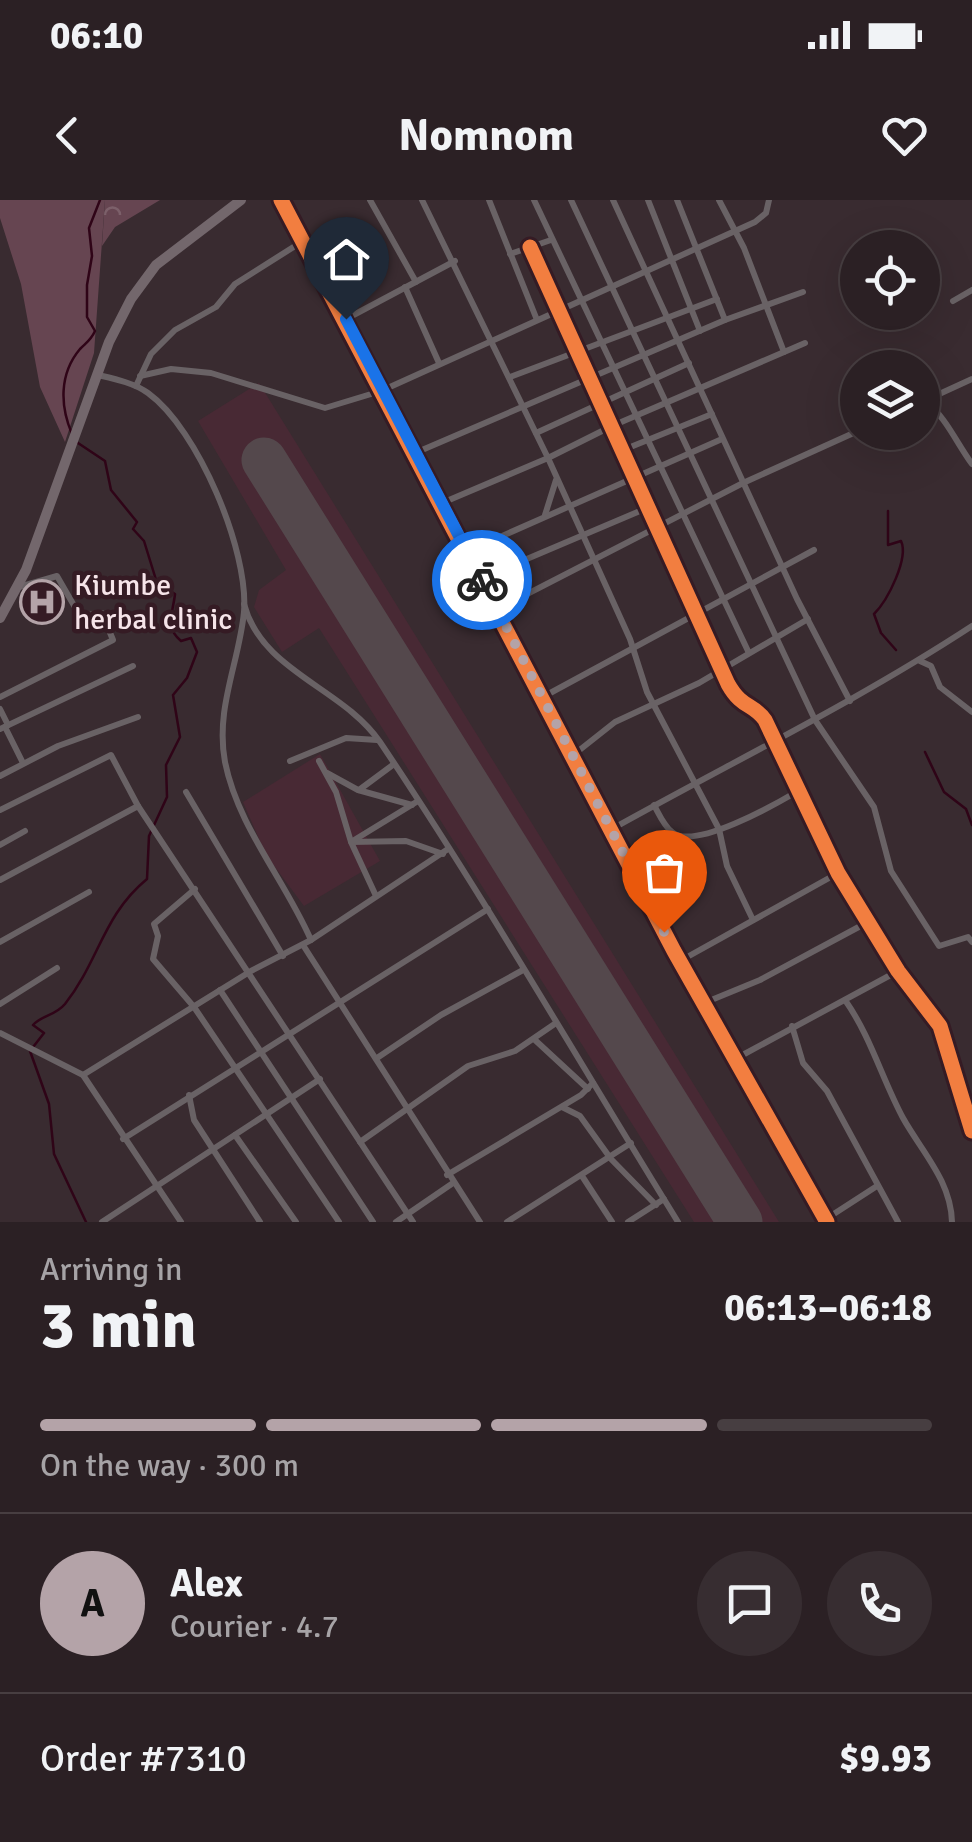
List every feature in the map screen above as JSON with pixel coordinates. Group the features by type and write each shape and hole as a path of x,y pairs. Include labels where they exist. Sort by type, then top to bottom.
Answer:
{"highway":[{"path":"0,618 19,587 118,323 156,265 241,200"}],"street":[{"path":"281,200 680,961 826,1221 877,1186"},
{"path":"370,200 416,282"},
{"path":"422,200 548,458 633,648 654,706 719,829 727,866 753,920"},
{"path":"489,200 537,320"},
{"path":"534,200 578,300 748,651"},
{"path":"571,200 814,720 874,808 891,871 930,937 944,947 966,937 972,942"},
{"path":"612,200 783,569 850,702"},
{"path":"648,200 700,331"},
{"path":"677,200 725,320"},
{"path":"719,200 736,230 784,352"},
{"path":"140,376 171,369 212,373 325,408 382,391 645,268 736,230 766,213 769,200"},
{"path":"510,254 552,240"},
{"path":"136,386 151,354 176,330 216,307 235,284 303,241"},
{"path":"530,247 721,670 739,703 761,714 838,873 898,972 940,1026 972,1132"},
{"path":"346,319 454,261"},
{"path":"406,287 439,364"},
{"path":"954,301 972,290"},
{"path":"415,453 725,320 803,292"},
{"path":"510,377 717,299"},
{"path":"442,504 805,343"},
{"path":"536,432 690,363"},
{"path":"96,374 136,386 163,406 211,481 224,514 244,604 266,647 353,710 378,740 446,851 488,909 591,1086 678,1222"},
{"path":"940,394 972,379"},
{"path":"623,450 712,414"},
{"path":"940,416 972,464"},
{"path":"468,551 722,439"},
{"path":"496,610 743,483 840,439"},
{"path":"544,517 557,478"},
{"path":"506,605 504,580 510,568 647,508"},
{"path":"541,698 725,602 814,550"},
{"path":"0,696 113,640 102,612 80,616 57,576 19,587"},
{"path":"244,604 224,710 224,758 251,830 340,1004 480,1222"},
{"path":"572,756 615,722 654,706 808,619"},
{"path":"611,829 850,702 972,626"},
{"path":"919,661 931,666 938,684 972,712"},
{"path":"5,727 132,666"},
{"path":"0,708 23,763"},
{"path":"0,776 138,717"},
{"path":"290,761 346,738 378,740"},
{"path":"0,810 111,755 138,806 292,1033 410,1218"},
{"path":"319,760 340,800 352,842 376,896"},
{"path":"358,790 394,764"},
{"path":"326,772 358,790 415,803"},
{"path":"654,805 677,835 719,829 798,791"},
{"path":"186,792 282,956"},
{"path":"352,842 415,803"},
{"path":"0,880 138,806"},
{"path":"0,844 25,831"},
{"path":"352,842 406,841 446,851"},
{"path":"83,1075 250,971 307,942 446,851"},
{"path":"680,961 838,873"},
{"path":"195,889 157,921 158,940 151,954 194,1007 339,1222"},
{"path":"0,942 89,892"},
{"path":"122,1139 488,909"},
{"path":"704,1003 760,980 868,922"},
{"path":"0,1004 57,968"},
{"path":"377,1058 441,1014 523,970"},
{"path":"736,1058 898,972"},
{"path":"220,990 373,1222"},
{"path":"845,1000 866,1030 904,1118 940,1176 952,1222"},
{"path":"360,1142 468,1066 535,1040 556,1023"},
{"path":"792,1026 803,1063 827,1091 898,1222"},
{"path":"0,1032 83,1075 122,1139 181,1222"},
{"path":"535,1040 591,1086"},
{"path":"102,1222 320,1080"},
{"path":"396,1222 410,1218 450,1179 591,1086"},
{"path":"189,1094 194,1120 260,1222"},
{"path":"562,1107 580,1116 611,1159 656,1204"},
{"path":"234,1135 296,1222"},
{"path":"507,1222 631,1143"},
{"path":"582,1176 612,1222"},
{"path":"628,1222 664,1199"}],"shaded area":[{"path":"259,383 779,1222 694,1222 319,628 282,652 254,607 259,590 286,570 198,421"},
{"path":"320,754 380,861 304,906 266,855 243,802"}],"green space":[{"path":"0,200 105,200 94,353 65,442 40,387 21,284 0,218"},
{"path":"105,200 160,200 115,227 102,246"}],"waterway":[{"path":"72,434 65,412 65,379 73,359 95,331 87,317 92,256 89,228 100,200"},
{"path":"75,441 105,461 111,490 137,522 133,529 144,541 157,583 175,594 173,630 181,641 191,638 197,652 187,678 173,695 180,737 166,765 167,797 149,836 147,879 120,908 65,1004 33,1025 44,1033 30,1051 49,1104 54,1154 86,1222"},
{"path":"888,511 888,545 901,541 902,558 891,589 874,614 881,633 896,650"},
{"path":"925,752 944,792 966,809 972,825"}],"runway":[{"path":"264,460 740,1222"}],"cycle path":[{"path":"281,200 674,951 827,1222"},
{"path":"530,247 728,684 738,698 765,720 838,873 898,971 940,1026 972,1131"}],"way so far":[{"path":"482,580 664,932"}],"place":[{"name":"Kiumbe herbal clinic","path":"42,602"}],"route":[{"path":"346,319 482,580"}]}
